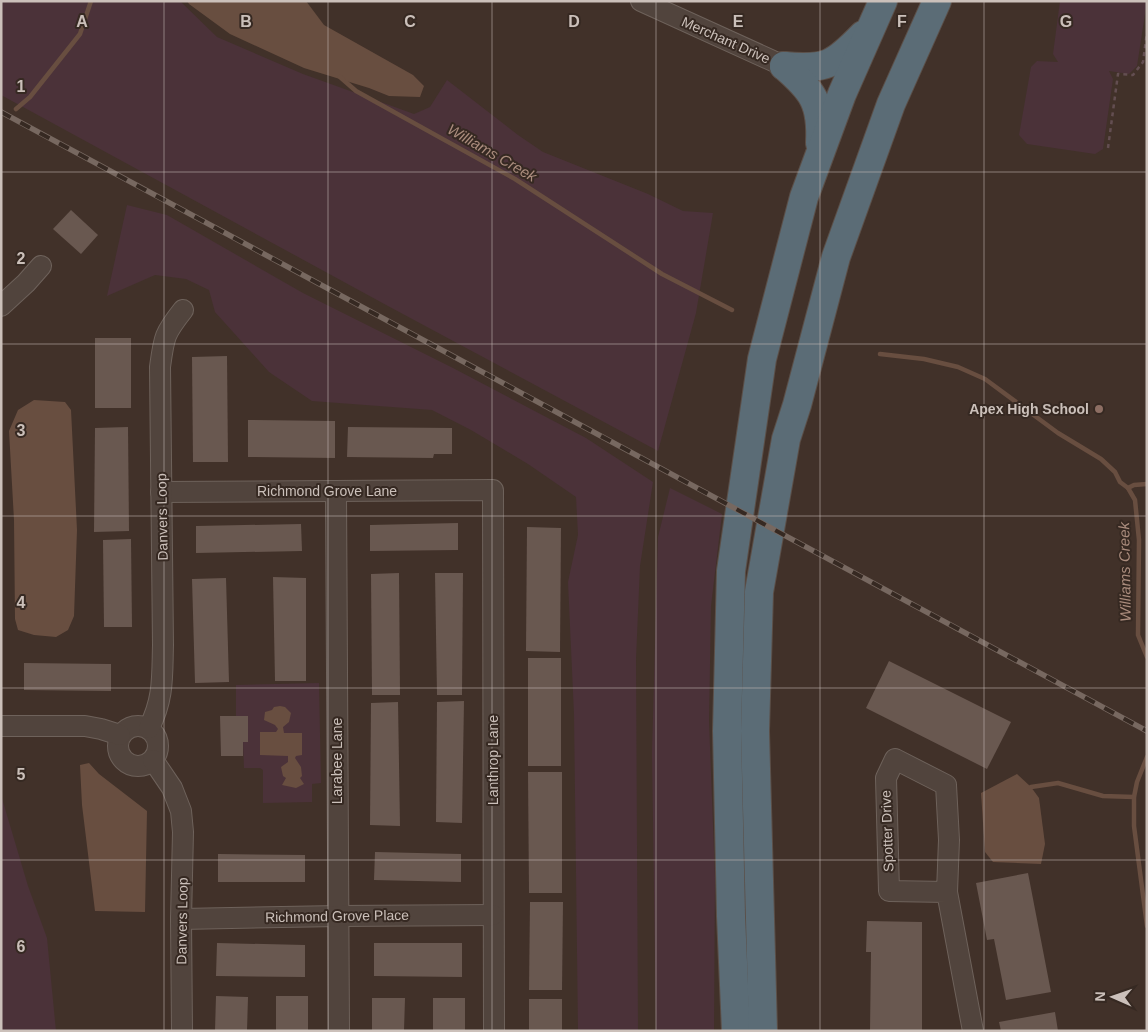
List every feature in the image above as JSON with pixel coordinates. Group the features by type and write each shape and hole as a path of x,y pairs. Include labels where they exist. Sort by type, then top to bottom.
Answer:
{"highway":[{"path":"763,1031 755,731 759,592 786,439 836,257 891,104 937,1"},
{"path":"784,66 813,67 835,60 844,54 878,13"},
{"path":"736,1031 731,916 727,731 731,571 762,358 804,197 842,94 878,13"},
{"path":"784,66 804,83 815,102 820,123 820,155"}],"street":[{"name":"Merchant Drive","path":"641,1 784,66"},
{"path":"1,306 41,266"},
{"name":"Danvers Loop","path":"149,728 160,703 162,690 161,358 168,329 183,310"},
{"name":"Richmond Grove Lane","path":"161,492 493,490"},
{"name":"Lanthrop Lane","path":"493,490 494,1031"},
{"name":"Larabee Lane","path":"336,492 339,1031"},
{"path":"1,726 84,726 101,729 120,736"},
{"path":"143,726 149,728 158,743 156,754 152,760 141,766 128,764 123,760 118,748 120,736 130,727 143,726"},
{"name":"Spotter Drive","path":"947,892 889,891 886,778 895,759 946,785 949,840 947,892 973,1031"},
{"name":"Danvers Loop","path":"152,760 172,788 181,811 184,832 182,1031"},
{"name":"Richmond Grove Place","path":"182,919 493,915"}],"path":[{"path":"1108,148 1118,74 1133,75 1143,62 1147,32"}],"shaded area":[{"path":"1,1 180,1 217,37 303,74 414,114 430,107 447,80 543,152 648,194 683,211 713,213 696,313 658,451 1,95"},
{"path":"187,1 306,1 324,25 413,75 424,86 420,97 389,96 304,68 230,34"},
{"path":"1060,1 1147,1 1137,66 1129,74 1109,71 1113,79 1103,149 1095,154 1027,144 1019,135 1031,67 1037,61 1058,62 1053,54"},
{"path":"127,205 167,215 303,293 453,368 586,438 653,482 640,566 636,659 638,1031 578,1031 574,714 568,582 578,535 576,497 528,464 471,430 432,410 312,401 269,372 215,312 209,290 186,279 155,275 107,296"},
{"path":"34,400 65,402 71,410 77,530 74,616 68,630 56,637 34,635 18,630 15,619 14,520 9,431 18,410"},
{"path":"670,488 722,514 711,606 709,721 715,877 714,1031 656,1031 652,752 658,537"},
{"path":"319,683 321,783 312,784 312,802 263,803 263,770 260,768 244,768 243,742 248,742 248,716 236,716 236,685"},
{"path":"280,706 285,707 291,713 289,722 283,727 284,733 302,733 302,755 295,758 301,767 302,776 300,778 304,784 296,788 282,785 286,778 283,776 281,767 288,762 288,756 260,755 260,732 276,732 278,729 275,725 264,720 265,712"},
{"path":"89,763 99,774 147,811 145,912 95,911 82,805 80,765"},
{"path":"1017,774 1031,787 1039,798 1045,844 1041,864 993,862 985,852 981,793"},
{"path":"1,795 28,886 47,938 56,1031 1,1031"}],"building":[{"path":"71,210 98,235 81,254 53,229"},
{"path":"95,338 131,338 131,408 95,408"},
{"path":"227,356 228,462 193,462 192,357"},
{"path":"248,420 335,421 335,458 248,457"},
{"path":"128,427 129,531 94,532 95,428"},
{"path":"348,427 452,428 452,454 434,454 433,458 347,457"},
{"path":"458,523 458,550 370,551 370,525"},
{"path":"301,524 302,551 196,553 196,526"},
{"path":"527,527 561,528 560,652 526,651"},
{"path":"131,539 132,627 104,627 103,540"},
{"path":"399,573 400,695 372,695 371,574"},
{"path":"435,573 463,573 462,695 437,695"},
{"path":"273,577 306,578 306,681 275,681"},
{"path":"226,578 229,682 195,683 192,579"},
{"path":"528,658 561,658 561,766 528,766"},
{"path":"889,661 1011,722 987,769 866,708"},
{"path":"24,663 111,664 111,691 24,690"},
{"path":"464,701 462,823 436,822 437,702"},
{"path":"398,702 400,826 370,825 371,703"},
{"path":"220,716 248,716 248,742 243,742 243,756 221,756"},
{"path":"528,772 562,772 562,893 529,893"},
{"path":"375,852 461,854 461,882 374,880"},
{"path":"218,854 305,855 305,882 218,882"},
{"path":"1028,873 1051,992 1006,1000 994,939 987,940 976,883"},
{"path":"530,902 563,902 562,990 529,990"},
{"path":"867,921 922,922 922,1031 870,1031 871,952 866,952"},
{"path":"217,943 305,945 305,977 216,976"},
{"path":"374,943 462,943 462,977 374,976"},
{"path":"216,996 248,997 247,1031 215,1031"},
{"path":"276,996 308,996 308,1031 276,1031"},
{"path":"372,998 405,998 404,1031 372,1031"},
{"path":"433,998 465,998 465,1031 433,1031"},
{"path":"529,999 562,999 562,1031 529,1031"},
{"path":"1055,1012 1058,1031 1001,1031 999,1022"}],"waterway":[{"path":"16,109 30,97 80,34 91,1"},
{"name":"Williams Creek","path":"340,77 356,91 515,179 662,274 732,310"},
{"name":"Williams Creek","path":"880,354 924,359 958,367 985,379 1058,433 1101,459 1115,472 1120,482 1128,488 1135,500 1139,540 1138,635 1147,657"},
{"name":"Williams Creek","path":"1128,488 1134,485 1147,484"},
{"path":"1147,757 1137,782 1134,797 1134,826 1147,926"},
{"path":"1031,787 1058,783 1103,796 1134,797"}],"railway":[{"path":"1,112 1147,731"}],"place":[{"name":"Apex High School","path":"1099,409"}]}
